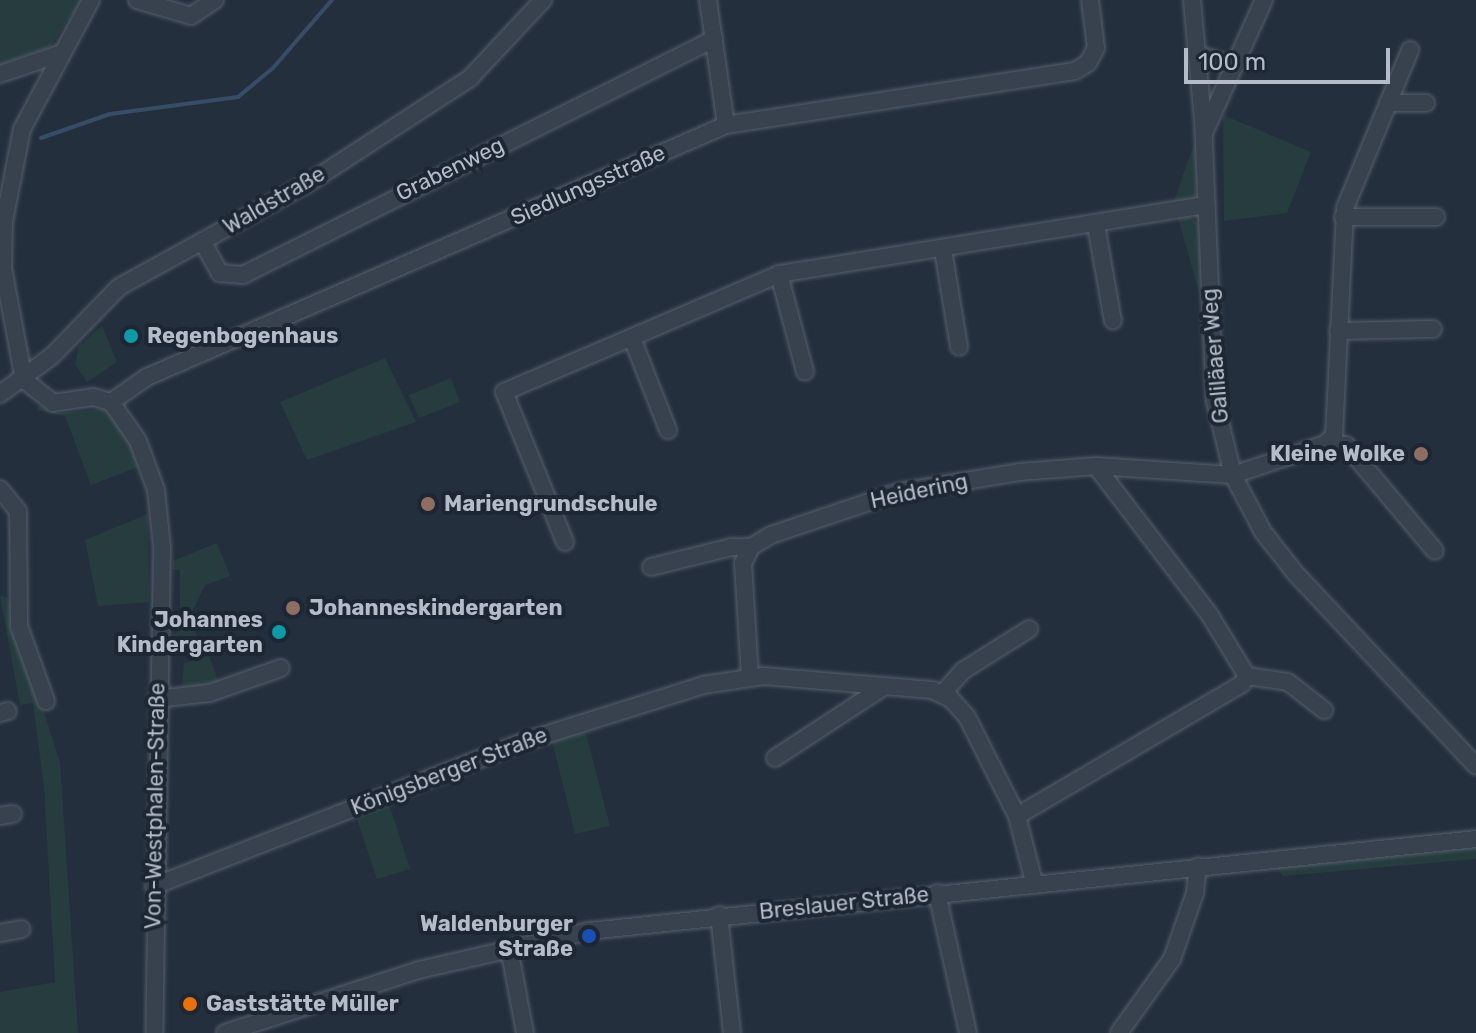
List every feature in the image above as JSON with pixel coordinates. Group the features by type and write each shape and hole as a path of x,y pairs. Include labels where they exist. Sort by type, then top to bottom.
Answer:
{"street":[{"path":"91,0 59,54 22,129 4,222 7,309 24,380 53,403 93,397 111,402"},
{"path":"137,0 191,16 215,0"},
{"name":"Waldstraße","path":"0,394 24,380 119,287 310,182 455,89 498,53 543,0"},
{"path":"708,0 726,125"},
{"name":"Siedlungsstraße","path":"111,402 173,365 726,125 1075,71 1091,59 1096,48 1090,0"},
{"name":"Galiläaer Weg","path":"1192,0 1204,132 1215,401 1233,475 1263,532 1296,574 1476,766"},
{"path":"1204,132 1264,0"},
{"name":"Grabenweg","path":"202,241 220,273 237,277 714,39"},
{"path":"1325,444 1335,432 1343,217 1410,50"},
{"path":"0,74 59,54"},
{"path":"1199,55 1235,66"},
{"path":"1388,103 1426,103"},
{"path":"565,542 504,392 779,274 943,250 1206,205"},
{"path":"1343,217 1436,217"},
{"path":"1096,225 1113,321"},
{"path":"943,250 959,347"},
{"path":"779,274 805,372"},
{"path":"1338,331 1433,329"},
{"path":"632,338 668,430"},
{"name":"Von-Westphalen-Straße","path":"111,402 143,451 158,502 154,1033"},
{"path":"1233,475 1325,444 1346,445 1435,551"},
{"path":"1096,466 1209,614 1247,676"},
{"name":"Heidering","path":"651,567 731,547 751,547 849,506 899,492 1020,472 1096,466 1233,475"},
{"path":"0,489 18,511 19,626 46,701"},
{"path":"751,547 743,563 750,677 943,693 967,717 1017,816 1034,882"},
{"path":"943,693 964,670 1029,629"},
{"path":"157,699 210,693 281,668"},
{"path":"1247,676 1288,682 1324,710"},
{"path":"1017,816 1242,684 1247,676"},
{"name":"Königsberger Straße","path":"154,886 529,740 693,687 750,677"},
{"path":"775,758 885,686"},
{"name":"Breslauer Straße","path":"225,1033 344,992 509,948 589,931 1034,882 1476,839"},
{"path":"1119,1033 1172,959 1195,893 1198,866"},
{"path":"937,893 968,1033"},
{"path":"719,915 732,1033"},
{"path":"0,933 22,929"},
{"path":"509,948 525,1033"}],"green space":[{"path":"0,0 82,0 50,47 0,64"},
{"path":"1223,115 1311,152 1287,213 1224,221"},
{"path":"1196,138 1197,194 1193,200 1173,204"},
{"path":"1191,217 1199,224 1202,303 1178,218"},
{"path":"102,326 117,362 87,382 75,364 79,346"},
{"path":"385,358 416,422 307,460 280,402"},
{"path":"451,378 460,402 419,418 409,395"},
{"path":"39,405 59,413 104,409 120,422 138,456 138,467 91,485 65,416 37,410"},
{"path":"148,514 149,602 98,606 85,540"},
{"path":"217,543 230,576 205,585 188,620 197,636 171,636 180,630 180,570 173,569 173,561"},
{"path":"0,596 7,597 60,762 78,1033 0,1033 0,992 55,982 44,787 33,703 20,705"},
{"path":"209,656 219,682 182,689 184,663"},
{"path":"584,726 610,826 575,834 551,737"},
{"path":"388,801 410,869 377,879 355,813"},
{"path":"1476,846 1476,859 1283,876 1276,867"}],"waterway":[{"path":"41,138 110,114 238,97 273,68 332,0"}],"place":[{"name":"Regenbogenhaus","path":"131,336"},
{"name":"Kleine Wolke","path":"1421,454"},
{"name":"Mariengrundschule","path":"428,504"},
{"name":"Johanneskindergarten","path":"293,608"},
{"name":"Johannes Kindergarten","path":"279,632"},
{"name":"Waldenburger Straße","path":"589,936"},
{"name":"Gaststätte Müller","path":"190,1004"}]}
